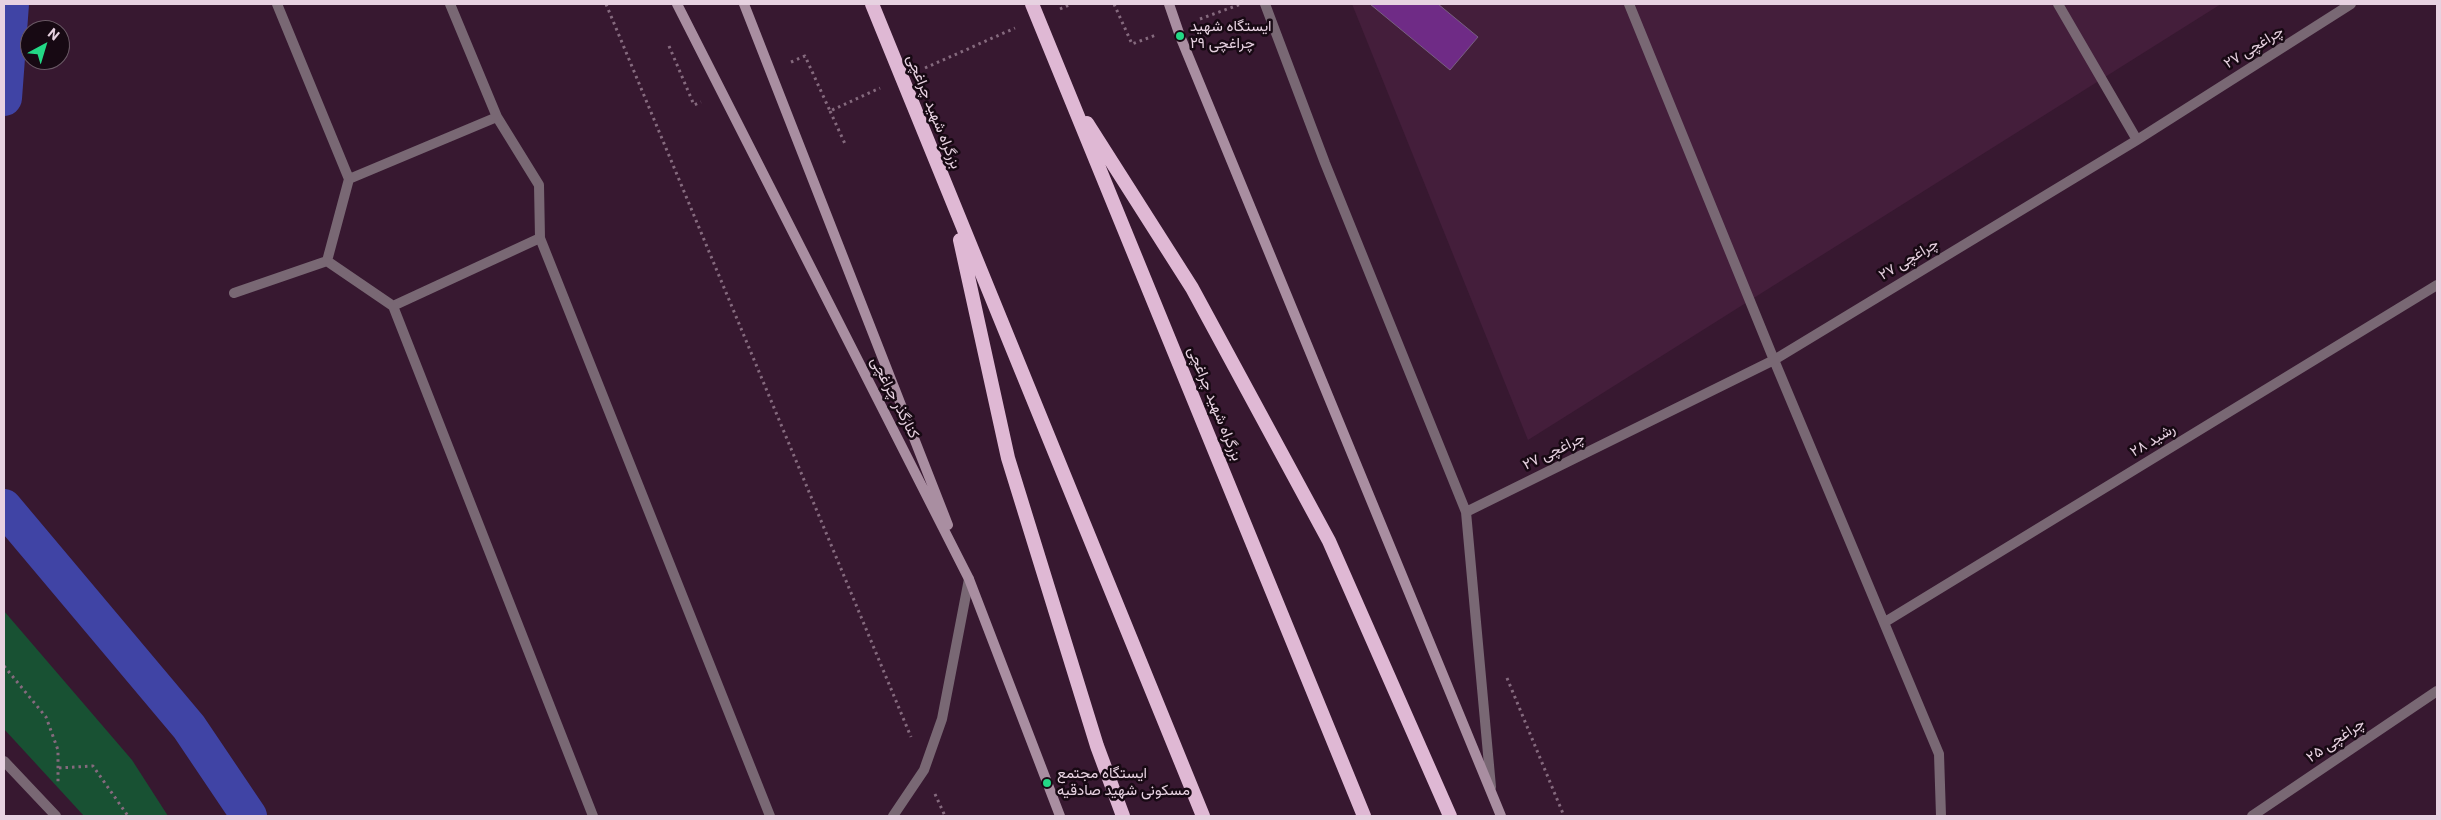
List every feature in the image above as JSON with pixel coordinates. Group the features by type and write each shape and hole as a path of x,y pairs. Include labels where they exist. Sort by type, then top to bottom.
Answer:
{"highway":[{"name":"بزرگراه شهید چراغچی","path":"872,4 1203,816"},
{"name":"بزرگراه شهید چراغچی","path":"1032,4 1276,596 1364,816"},
{"path":"1067,92 1192,288 1329,541 1450,816"},
{"path":"952,202 1008,458 1097,746 1123,816"}],"main road":[{"name":"کنارگذر چراغچی","path":"677,4 969,579 1060,816"},
{"path":"744,4 969,579"},
{"path":"1169,4 1491,787 1501,816"}],"street":[{"path":"277,4 349,179 327,261"},
{"path":"450,4 497,117 539,185 540,238 770,816"},
{"path":"1265,4 1325,163 1466,512 1491,787"},
{"path":"1629,4 1774,360 1939,754 1941,816"},
{"path":"2058,4 2137,140"},
{"name":"چراغچی ۲۷","path":"1466,512 1774,360 2137,140 2351,4"},
{"path":"349,179 497,117"},
{"path":"393,306 540,238"},
{"path":"234,293 327,261"},
{"path":"327,261 393,306 593,816"},
{"name":"رشید ۲۸","path":"1885,622 2437,285"},
{"path":"893,816 924,770 942,719 969,579"},
{"name":"چراغچی ۲۵","path":"2252,816 2437,691"},
{"path":"4,761 54,813"}],"path":[{"path":"606,4 924,770 945,816"},
{"path":"669,46 694,105"},
{"path":"830,111 846,146"},
{"path":"4,666 46,717 58,750 59,777 54,813"},
{"path":"1504,673 1564,816"},
{"path":"59,768 93,766 128,816"}],"shaded area":[{"path":"1352,4 2221,4 1528,440"}],"green space":[{"path":"4,611 132,760 168,816 84,816 4,729"}],"building":[{"path":"1370,4 1438,4 1478,37 1450,70"}],"waterway":[{"path":"4,98 11,4"},
{"path":"4,507 189,727 249,816"}],"place":[{"name":"ایستگاه شهید چراغچی ۲۹","path":"1180,36"},
{"name":"ایستگاه مجتمع مسکونی شهید صادقیه","path":"1047,783"}]}
